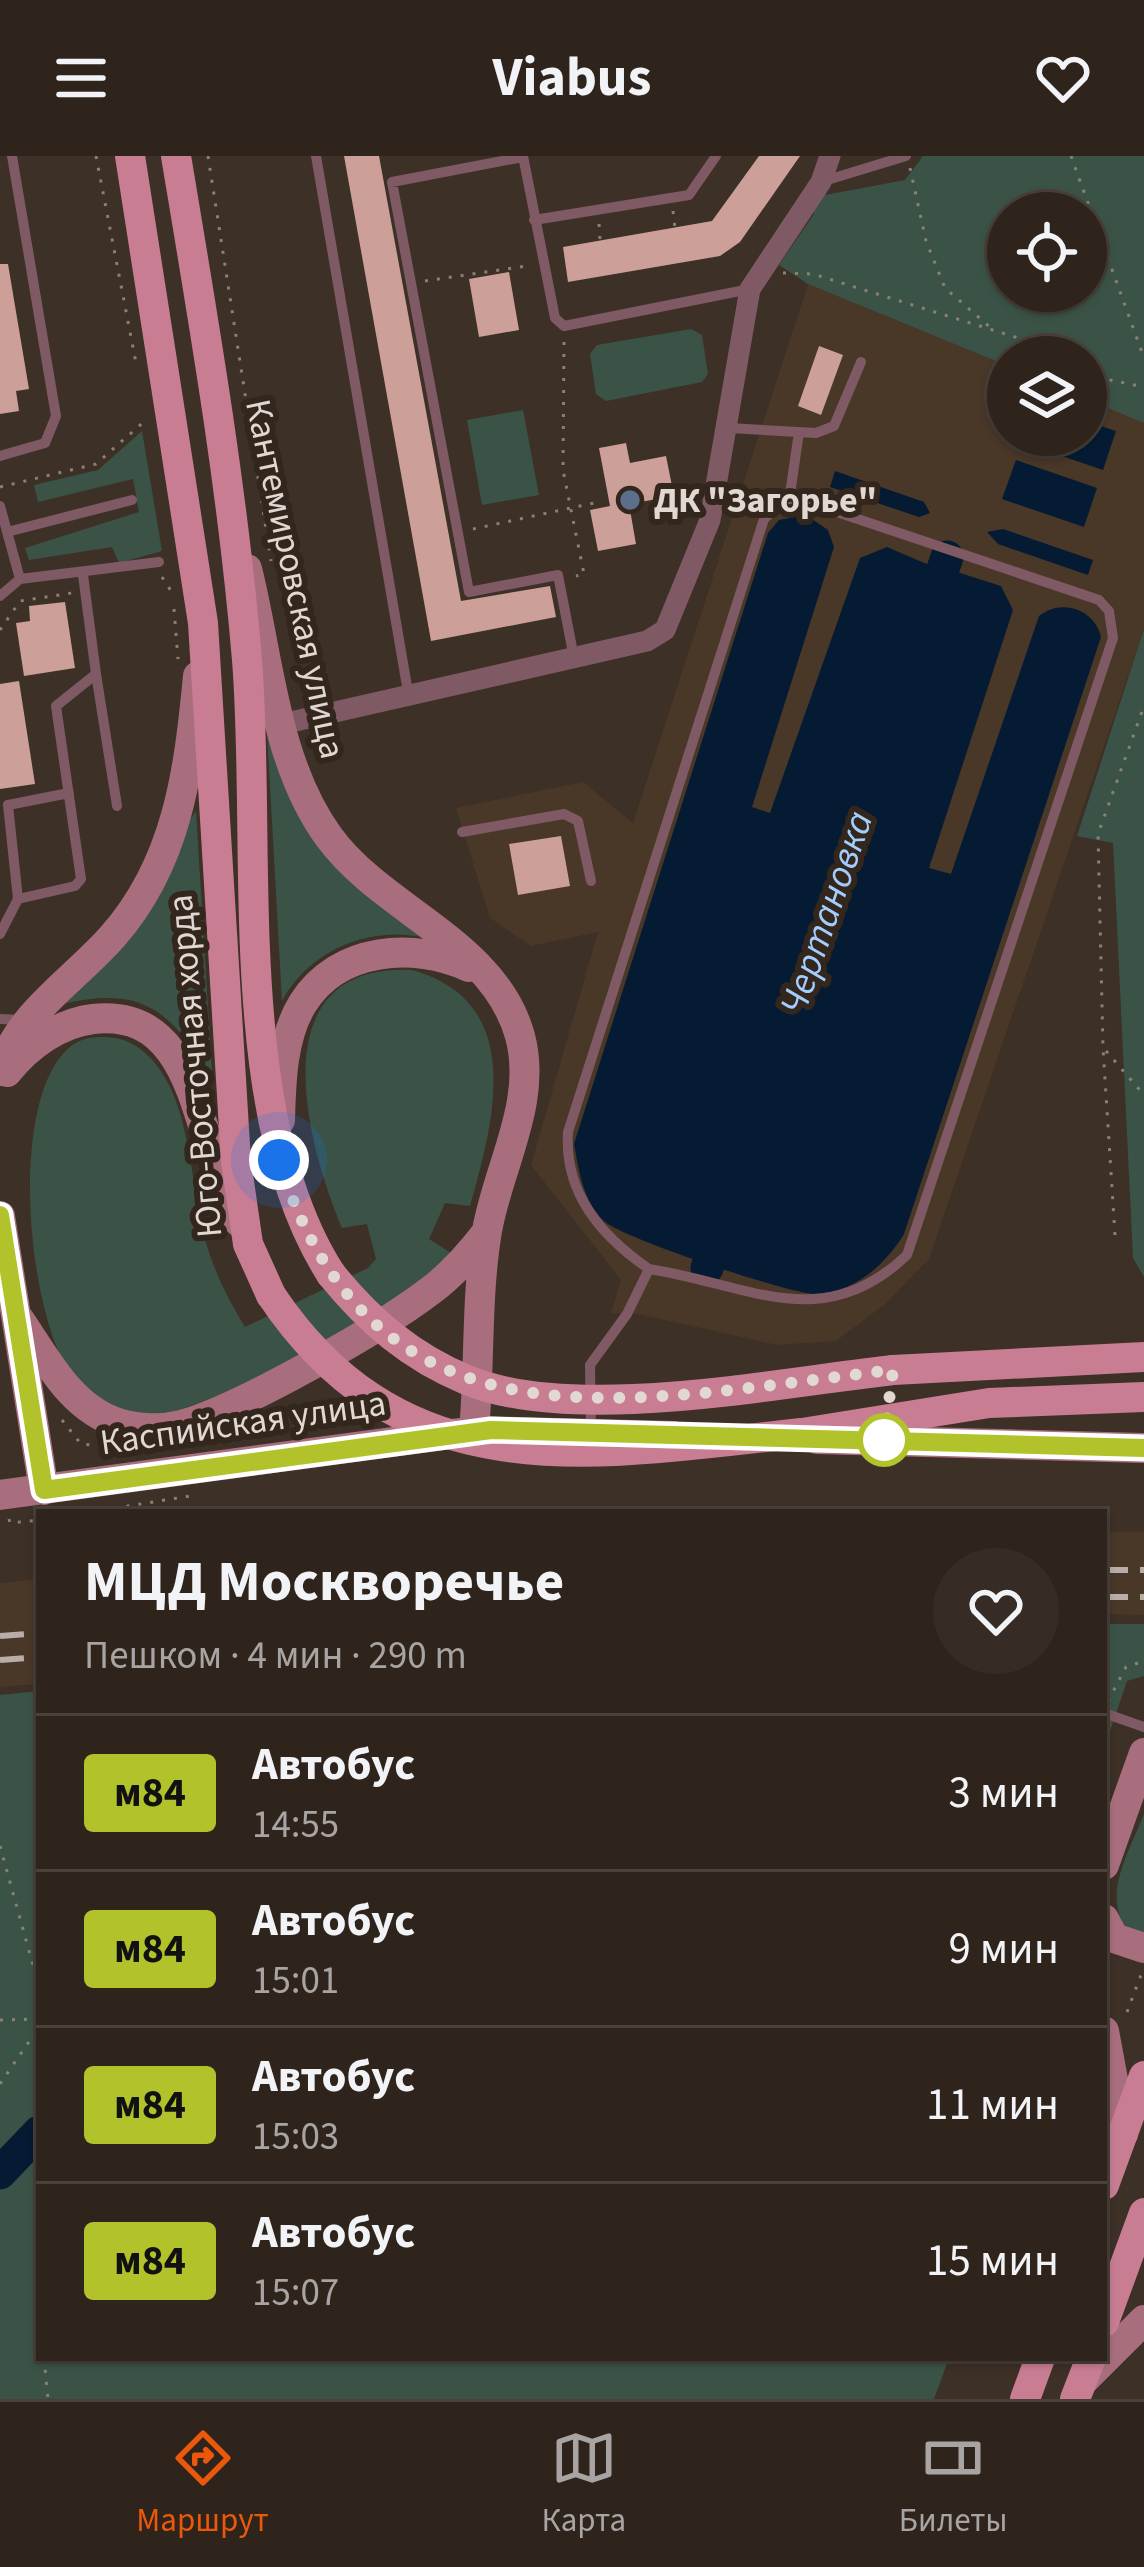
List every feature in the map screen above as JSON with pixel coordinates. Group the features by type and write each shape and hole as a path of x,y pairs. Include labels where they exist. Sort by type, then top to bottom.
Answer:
{"main road":[{"name":"Юго-Восточная хорда","path":"130,156 203,622 225,1037 248,1244 271,1295 314,1352 370,1401 420,1426 513,1448 656,1448 989,1403 1144,1397"},
{"name":"Кантемировская улица","path":"176,156 234,517 299,785 347,862 486,974 515,1021 525,1076 487,1232 474,1430"},
{"name":"Юго-Восточная хорда","path":"234,517 248,667 263,1030 279,1160 300,1220 332,1274 375,1324 419,1355 469,1381 530,1396 631,1396 893,1370 1144,1357"},
{"path":"0,1071 12,1020 114,935 164,852 185,784 203,622"},
{"path":"279,1160 284,1064 293,1025 315,988 350,963 383,953 438,956 486,974"},
{"path":"0,1082 41,1040 78,1022 117,1018 152,1032 170,1046 193,1088 214,1161 248,1244"},
{"path":"0,1216 44,1507"},
{"path":"19,1319 63,1383 94,1412 134,1426 178,1425 221,1410 404,1309 461,1265 487,1232"},
{"name":"Каспийская улица","path":"5,1509 44,1507 474,1430 1144,1448"},
{"path":"1107,1857 1144,1753"},
{"path":"1107,1924 1114,1938 1144,1948"},
{"path":"1116,2022 1123,2134"},
{"path":"1107,2177 1144,2076"},
{"path":"1107,2314 1144,2212"},
{"path":"1107,2357 1144,2321"},
{"path":"1025,2399 1039,2361"}],"street":[{"path":"282,724 647,641 665,631 710,520 756,281 820,182 830,156"}],"lane":[{"path":"0,457 45,443 56,416 12,156"},
{"path":"316,156 408,692"},
{"path":"534,220 688,195 716,156"},
{"path":"820,182 907,156"},
{"path":"574,658 563,580 558,575 469,592 392,182 523,157 555,318 565,326 756,281"},
{"path":"729,428 816,433 834,426 861,362"},
{"path":"789,501 799,431"},
{"path":"7,532 132,500"},
{"path":"801,500 1099,600 1109,611 1113,638 907,1255 859,1292 811,1303 649,1269 623,1251 584,1206 572,1182 568,1132 771,508 801,500"},
{"path":"0,506 20,579"},
{"path":"0,596 20,579 83,575 159,562"},
{"path":"83,575 117,806"},
{"path":"18,899 75,886 81,879 56,706 95,674"},
{"path":"0,934 18,899 8,806 69,793"},
{"path":"462,832 564,814 578,821 591,881"},
{"path":"591,1434 590,1365 627,1314 649,1269"},
{"path":"1107,1712 1144,1727"}],"path":[{"path":"96,156 138,376"},
{"path":"208,156 272,571"},
{"path":"907,156 926,242 945,288 994,331"},
{"path":"1071,156 1144,358"},
{"path":"411,284 523,264 546,275"},
{"path":"756,281 813,274 1006,336"},
{"path":"563,580 584,574 563,470 565,326"},
{"path":"1107,379 1144,387"},
{"path":"0,487 96,464 147,420"},
{"path":"458,532 594,502"},
{"path":"0,630 20,601 86,591"},
{"path":"1115,1235 1103,1048 1098,834 1144,706"},
{"path":"1103,1048 1144,1095"},
{"path":"58,1402 66,1429 81,1444 121,1446"},
{"path":"234,1433 369,1418"},
{"path":"109,1509 201,1494"},
{"path":"5,1509 44,1507"},
{"path":"1107,1704 1120,1673 1144,1661"},
{"path":"0,1846 36,1976"},
{"path":"1116,2022 1144,1968"},
{"path":"0,2020 36,2019"},
{"path":"0,2084 36,2031"},
{"path":"44,2361 49,2399"}],"shaded area":[{"path":"808,284 987,357 987,456 1107,456 1107,408 1144,423 1144,629 929,1259 884,1305 836,1341 777,1345 638,1314 611,1313 621,1280 531,1165 598,932 531,946 490,918 456,808 583,782 633,823"},
{"path":"1107,1532 1144,1532 1144,1615 1107,1614"},
{"path":"36,1579 36,1684 0,1687 0,1583"}],"green space":[{"path":"923,156 1144,156 1144,423 1107,408 1107,336 987,336 987,357 808,284 779,265 814,214 809,198 905,180"},
{"path":"691,329 702,335 708,374 702,382 606,401 596,394 590,354 597,345"},
{"path":"523,410 539,495 482,505 467,420"},
{"path":"142,431 162,551 119,563 112,547 29,560 25,548 139,512 133,479 38,502 34,485 98,470"},
{"path":"1144,629 1144,1277 1133,1258 1113,843 1077,836"},
{"path":"266,714 279,758 422,937 381,935 342,946 308,968 282,1001"},
{"path":"196,811 211,1075 182,1035 152,1009 115,998 63,1004"},
{"path":"412,970 448,986 473,1008 487,1036 493,1068 487,1138 470,1206 445,1203 429,1239 451,1253 436,1275 284,1364 165,1416 139,1417 91,1400 67,1370 49,1324 36,1267 30,1206 32,1146 42,1095 61,1057 89,1038 118,1039 153,1061 167,1081 185,1131 208,1248 245,1327 368,1268 376,1259 367,1224 342,1228 328,1192 308,1107 306,1064 313,1026 331,995 363,976"},
{"path":"1107,1624 1144,1624 1144,1676 1127,1681 1107,1740"},
{"path":"36,1691 36,2361 948,2361 934,2399 0,2399 0,1695"},
{"path":"1144,1814 1144,1935 1128,1931 1120,1917 1117,1888"}],"water":[{"path":"1107,428 1116,431 1103,470 1062,456 1107,456"},
{"path":"1016,460 1097,488 1084,527 1002,499"},
{"path":"835,471 924,502 930,513 919,517 830,487"},
{"path":"806,515 828,530 834,547 752,807 770,813 860,558 887,547 929,565 700,1251 722,1257 957,572 1001,586 1013,610 929,868 951,874 1039,616 1057,608 1076,609 1092,619 1101,637 904,1234 867,1275 843,1289 815,1294 707,1264 604,1221 587,1195 574,1144 768,533 779,520"},
{"path":"1003,529 1093,560 1088,575 998,544 987,532"}],"building":[{"path":"344,156 379,156 461,601 550,586 556,617 431,641"},
{"path":"759,156 800,156 740,242 720,256 568,282 563,247 712,221"},
{"path":"0,264 8,264 29,389 16,391 19,411 0,414"},
{"path":"509,272 519,330 479,337 469,279"},
{"path":"819,346 843,355 821,415 798,406"},
{"name":"ДК \"Загорье\"","path":"626,443 630,463 666,456 674,496 629,504 636,544 598,551 590,510 610,506 599,448"},
{"path":"65,602 75,668 24,676 16,623 30,621 29,606"},
{"path":"19,681 35,784 0,789 0,684"},
{"path":"561,836 570,886 518,895 509,844"}],"waterway":[{"name":"Чертановка","path":"707,1268 947,557"},
{"name":"Чертановка","path":"0,2173 36,2135"}],"railway":[{"path":"1107,1570 1144,1570"},
{"path":"1107,1597 1144,1597"},
{"path":"0,1636 36,1633"},
{"path":"0,1660 36,1657"}],"bus line":[{"name":"м84","path":"0,1215 44,1490 474,1430 1144,1448"}],"place":[{"name":"ДК \"Загорье\"","path":"630,500"}],"route":[{"path":"279,1160 314,1248 353,1302 405,1346 469,1381 530,1396 568,1398 893,1370 884,1440"}]}
